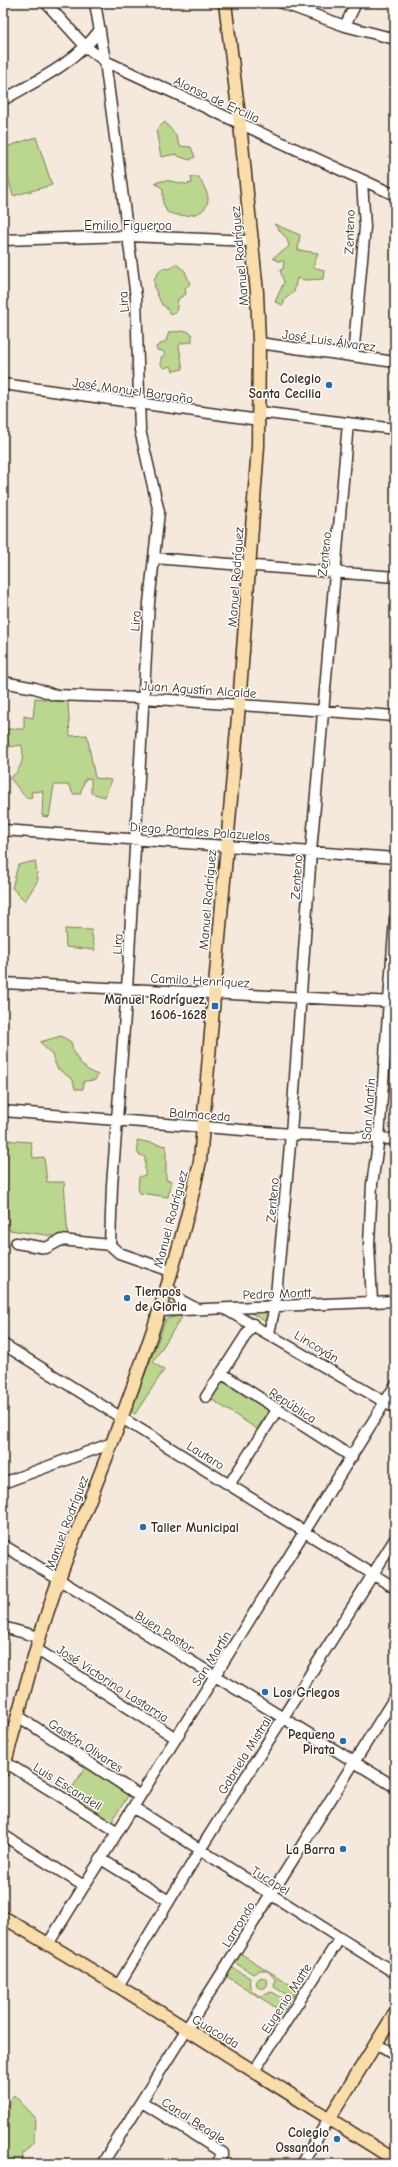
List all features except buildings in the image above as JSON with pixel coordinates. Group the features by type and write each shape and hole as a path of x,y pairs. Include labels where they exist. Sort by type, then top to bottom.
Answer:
{"main road":[{"name":"Manuel Rodríguez","path":"4,1766 36,1649 59,1578 112,1443 159,1311 195,1187 200,1161 250,566 259,416 259,343 252,241 240,124 225,3"},
{"name":"Guacolda","path":"3,1917 118,1986 395,2160"},
{"name":"Guacolda","path":"3,1924 21,1929"},
{"path":"329,2118 395,2013"}],"street":[{"name":"Alonso de Ercilla","path":"46,3 86,47 105,61 395,195"},
{"name":"Lira","path":"95,3 105,61 128,236 137,318 138,404 143,448 158,505 149,602 127,989 117,1120 110,1245"},
{"path":"282,3 346,26 395,39"},
{"path":"346,26 356,3"},
{"path":"3,100 59,68 86,47 100,30"},
{"name":"Zenteno","path":"353,356 365,227 362,181"},
{"name":"Emilio Figueroa","path":"3,240 128,236 252,241"},
{"name":"José Luis Álvarez","path":"259,343 395,362"},
{"name":"José Manuel Borgoño","path":"3,384 138,404 348,423 395,429"},
{"name":"Zenteno","path":"268,1333 275,1306 291,1134 322,710 348,423"},
{"path":"154,558 395,577"},
{"name":"Juan Agustín Alcalde","path":"3,682 35,688 54,695 143,698 395,716"},
{"name":"Diego Portales Palazuelos","path":"3,830 395,858"},
{"name":"San Martín","path":"372,1302 369,1244 372,1192 379,1138 392,1002 395,918"},
{"name":"Camilo Henríquez","path":"3,983 392,1002"},
{"name":"Balmaceda","path":"3,1111 291,1134 395,1139"},
{"path":"16,1243 46,1248 61,1240 110,1245 119,1253 171,1271"},
{"path":"167,1286 180,1300 199,1310"},
{"name":"Pedro Montt","path":"159,1311 395,1301"},
{"name":"Lincoyán","path":"225,1308 395,1408"},
{"path":"206,1397 254,1324"},
{"name":"Lautaro","path":"3,1344 395,1588"},
{"name":"República","path":"222,1373 276,1410 352,1457"},
{"name":"San Martín","path":"48,1944 395,1386"},
{"path":"230,1485 276,1410"},
{"path":"3,1483 112,1443"},
{"name":"Gabriela Mistral","path":"118,1986 200,1850 395,1540"},
{"name":"Buen Pastor","path":"3,1545 59,1578 214,1677 395,1787"},
{"path":"3,1627 40,1637"},
{"name":"José Victorino Lastarria","path":"36,1649 176,1738"},
{"name":"Larrondo","path":"102,2164 395,1696"},
{"name":"Gastón Olivares","path":"18,1716 140,1796"},
{"name":"Luis Escandell","path":"4,1766 118,1832"},
{"name":"Tucapel","path":"133,1807 395,1973"},
{"path":"3,1835 84,1886"},
{"path":"101,1859 169,1901"},
{"name":"Eugenio Matte","path":"254,2071 340,1938"},
{"path":"376,2044 395,2055"},
{"name":"Canal Beagle","path":"142,2102 223,2153 217,2164"},
{"path":"301,2164 329,2118"}],"green space":[{"path":"165,122 176,136 180,146 191,147 195,157 190,160 176,154 161,157 156,130"},
{"path":"36,137 52,185 13,196 3,158 3,148"},
{"path":"191,177 199,177 206,192 208,197 207,204 204,209 193,215 179,215 167,212 163,203 163,189 155,183 170,181 187,184 192,183"},
{"path":"274,224 300,235 298,250 318,253 313,267 324,270 323,279 305,280 297,278 294,292 285,299 283,305 275,302 284,282 280,270 283,269 284,261 278,261 273,258 289,246 287,239"},
{"path":"176,264 185,271 190,284 185,288 186,294 178,299 176,313 170,314 165,306 162,305 155,289 154,279 162,268 170,269"},
{"path":"187,331 192,334 192,342 181,343 179,346 183,369 173,371 171,366 164,368 161,365 161,357 165,355 163,351 157,350 156,347 166,341 169,332"},
{"path":"35,698 68,702 70,736 87,735 95,778 111,780 105,797 91,793 91,778 85,779 80,794 73,794 69,785 54,785 49,817 42,816 43,791 31,792 32,797 26,798 10,778 20,767 23,750 22,745 9,747 6,729 24,729 24,716 33,718"},
{"path":"35,861 38,880 25,901 12,888 18,865"},
{"path":"65,929 91,930 95,950 66,947"},
{"path":"61,1036 71,1042 74,1053 80,1062 88,1070 98,1075 95,1080 84,1081 83,1089 75,1089 73,1080 57,1068 52,1055 40,1042"},
{"path":"3,1140 31,1142 33,1158 44,1157 47,1182 64,1182 68,1238 9,1230"},
{"path":"137,1140 166,1146 166,1180 172,1181 168,1197 140,1193 138,1189 139,1177 145,1175 145,1157 138,1154"},
{"path":"267,1310 268,1320 266,1322 248,1311"},
{"path":"183,1315 153,1362 164,1370 135,1414 131,1411 166,1319"},
{"path":"222,1381 269,1411 257,1429 211,1399"},
{"path":"87,1765 130,1793 109,1825 66,1797"},
{"path":"240,1953 267,1970 260,1970 253,1974 234,1962"},
{"path":"231,1967 250,1978 251,1990 255,1993 261,1996 272,1992 289,2002 283,2012 226,1976"},
{"path":"267,1970 297,1989 292,1998 274,1987 275,1979"},
{"path":"260,1978 264,1978 266,1979 266,1987 260,1988 257,1985 257,1981"},
{"path":"14,2095 35,2117 34,2141 23,2154 22,2164 3,2164 3,2111"}],"place":[{"name":"Colegio Santa Cecilia","path":"329,385"},
{"name":"Manuel Rodríguez, 1606-1628","path":"215,1006"},
{"name":"Tiempos de Gloria","path":"127,1298"},
{"name":"Taller Municipal","path":"143,1527"},
{"name":"Los Griegos","path":"265,1692"},
{"name":"Pequeno Pirata","path":"343,1741"},
{"name":"La Barra","path":"343,1849"},
{"name":"Colegio Ossandon","path":"337,2139"}]}
